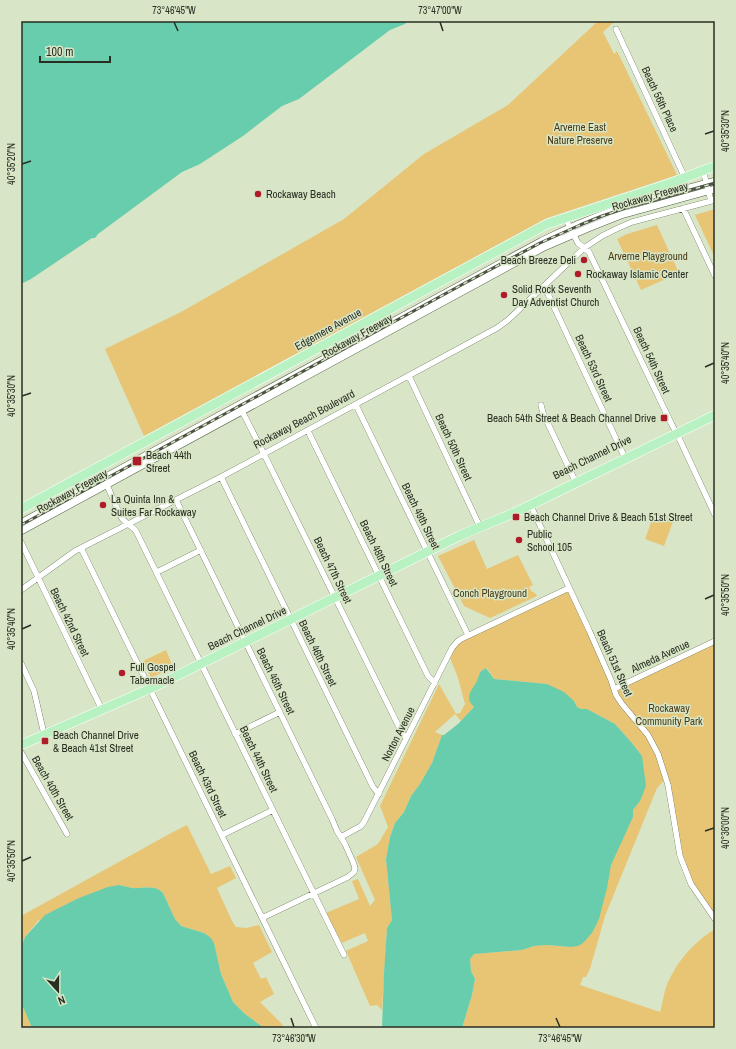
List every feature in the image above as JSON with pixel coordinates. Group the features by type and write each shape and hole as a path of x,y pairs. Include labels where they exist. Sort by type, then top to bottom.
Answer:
{"main road":[{"path":"685,178 715,166"},
{"name":"Edgemere Avenue","path":"21,509 550,222 685,178"},
{"name":"Beach Channel Drive","path":"676,432 715,409"},
{"name":"Beach Channel Drive","path":"21,744 102,710 201,664 427,552 505,517 529,503 676,432 715,415"}],"street":[{"name":"Beach 56th Place","path":"616,29 685,178"},
{"path":"703,170 713,201"},
{"name":"Rockaway Freeway","path":"21,523 105,481 240,408 519,252 572,231 622,208 710,188 715,182"},
{"name":"Rockaway Beach Boulevard","path":"21,590 81,548 308,431 500,326 584,248 602,236 621,226 636,221 713,201"},
{"path":"683,208 715,276"},
{"name":"Beach 54th Street","path":"565,218 578,243 589,252 715,515"},
{"name":"Beach 53rd Street","path":"543,287 625,457"},
{"name":"Beach 50th Street","path":"409,376 480,527"},
{"name":"Beach 47th Street","path":"233,395 264,454 401,731 406,738"},
{"name":"Beach 49th Street","path":"356,405 468,635"},
{"path":"541,405 543,413 575,481"},
{"name":"Beach 48th Street","path":"308,431 429,677 435,683"},
{"name":"Beach 44th Street","path":"99,467 121,517 136,531 344,955"},
{"name":"Beach 46th Street","path":"221,477 373,787 379,794"},
{"name":"Rockaway Freeway","path":"21,531 105,481"},
{"name":"Beach 45th Street","path":"176,500 353,862 355,868 354,872 348,877 314,894"},
{"name":"Beach 51st Street","path":"529,503 589,630 616,695 648,735 658,754 668,785 680,856 691,884 715,919"},
{"name":"Beach 42nd Street","path":"21,542 102,710"},
{"name":"Beach 43rd Street","path":"81,548 316,1028"},
{"path":"156,572 201,550"},
{"name":"Norton Avenue","path":"341,837 362,825 454,645 458,640 569,588"},
{"name":"Almeda Avenue","path":"614,689 715,641"},
{"path":"21,663 34,691 44,734"},
{"path":"236,734 280,712"},
{"name":"Beach 40th Street","path":"21,752 67,834"},
{"path":"222,835 273,810"},
{"path":"262,918 314,894"}],"green space":[{"name":"Arverne East Nature Preserve","path":"598,21 615,21 603,32 614,54 617,51 677,175 547,218 144,436 105,349 181,312 344,219 424,154 508,105"},
{"path":"715,209 715,258 695,215"},
{"name":"Arverne Playground","path":"657,225 679,273 641,290 617,239 627,234"},
{"path":"655,512 674,519 664,546 645,539"},
{"name":"Conch Playground","path":"474,540 487,569 518,555 533,585 529,587 537,596 490,618 464,606 438,556"},
{"name":"Rockaway Community Park","path":"569,588 615,688 715,641 715,919 692,887 680,856 666,778 657,788 605,916 590,969 586,977 583,977 580,985 660,1012 667,985 677,966 694,945 715,929 715,1028 462,1028 472,995 475,979 471,971 470,958 474,954 522,950 534,946 547,945 571,947 633,817 633,810 640,801 642,756 632,743 615,724 587,709 577,707 574,701 547,684 494,679 487,668 480,672 478,680 469,695 474,707 461,721 455,714 435,732 442,735 432,763 411,796 404,812 395,823 390,837 386,859 392,920 387,928 382,1010 377,1005 370,1006 346,951 368,941 365,933 342,943 326,913 359,899 352,881 358,879 370,906 375,900 356,857 378,844 388,827 380,806 439,684 456,714 460,713 465,704 458,678 449,655 454,645"},
{"path":"166,650 173,667 151,678 143,661"},
{"path":"187,825 211,874 230,866 236,878 217,888 236,927 246,928 259,925 272,952 253,963 261,979 266,977 274,994 260,1002 284,1028 264,1028 245,1014 233,1002 221,974 214,943 204,933 181,926 175,919 163,893 160,890 153,888 132,888 119,885 38,921 25,937 21,946 21,916"},
{"path":"21,1007 24,1009 32,1028 21,1028"}],"shaded area":[{"path":"21,21 408,21 405,24 390,30 299,99 282,106 243,136 200,164 182,172 98,234 95,238 92,238 31,279 21,284"},
{"path":"486,668 494,679 547,684 564,692 574,701 577,707 587,709 615,724 642,756 646,786 640,801 633,810 633,817 611,865 599,919 592,933 583,943 578,946 571,947 547,945 534,946 522,950 474,954 470,959 471,971 475,979 472,995 462,1028 382,1028 387,928 392,920 386,859 390,837 395,823 404,812 411,796 432,763 442,735 458,724 474,707 469,700 469,697 480,672"},
{"path":"119,885 132,888 152,888 160,890 163,893 175,919 181,926 204,933 211,938 214,943 221,974 233,1002 245,1014 264,1028 32,1028 24,1009 21,1007 21,946 25,937 45,915 79,898 108,887"}],"railway":[{"path":"21,525 540,243 602,216 715,183"}],"place":[{"name":"Rockaway Beach","path":"258,194"},
{"name":"Beach Breeze Deli","path":"584,260"},
{"name":"Rockaway Islamic Center","path":"578,274"},
{"name":"Solid Rock Seventh Day Adventist Church","path":"504,295"},
{"name":"Beach 54th Street & Beach Channel Drive","path":"664,418"},
{"name":"Beach 44th Street","path":"137,461"},
{"name":"La Quinta Inn & Suites Far Rockaway","path":"103,505"},
{"name":"Beach Channel Drive & Beach 51st Street","path":"516,517"},
{"name":"Public School 105","path":"519,540"},
{"name":"Full Gospel Tabernacle","path":"122,673"},
{"name":"Beach Channel Drive & Beach 41st Street","path":"45,741"}]}
